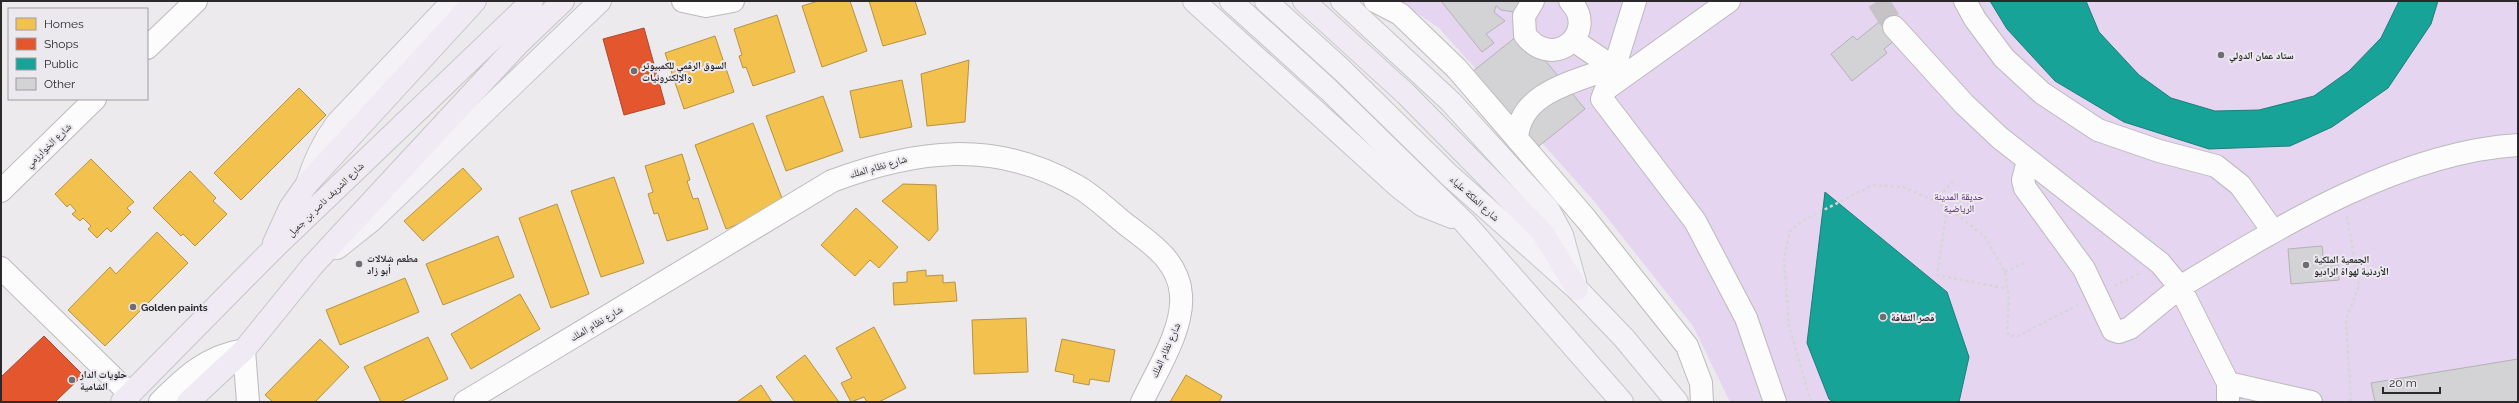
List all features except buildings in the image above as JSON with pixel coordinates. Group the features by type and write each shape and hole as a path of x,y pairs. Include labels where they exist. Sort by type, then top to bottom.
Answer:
{"highway":[{"path":"272,250 280,226 307,184 475,1"},
{"name":"شارع الشريف ناصر بن جميل","path":"126,398 272,250 532,1"},
{"path":"188,402 244,350 313,265 518,44 563,1"},
{"path":"1304,1 1406,94 1543,234 1577,289"}],"main road":[{"path":"307,184 314,161 324,140 337,123 452,1"},
{"path":"313,265 372,221 600,1"},
{"path":"1194,1 1399,187 1422,205 1465,223"},
{"path":"1231,1 1329,90 1465,223 1622,402"},
{"name":"شارع الملكة علياء","path":"1266,1 1342,70 1449,174 1577,289 1624,338 1677,402"},
{"path":"1342,1 1451,102 1548,209 1562,235 1577,289"}],"street":[{"path":"148,47 196,1"},
{"path":"683,1 706,6 733,1"},
{"path":"1375,1 1400,14 1456,69 1586,219 1687,346 1699,378 1702,402"},
{"path":"1533,1 1524,16 1523,25 1531,42 1548,50 1558,50 1573,40 1580,23 1579,14 1570,1"},
{"path":"1635,1 1611,77 1602,95 1604,103 1695,221 1746,318 1775,402"},
{"path":"1517,139 1517,125 1526,110 1539,96 1611,77 1729,1"},
{"path":"1965,1 1975,19 2004,58 2042,93 2098,130 2159,151 2216,166 2240,185 2273,231"},
{"path":"1894,27 1964,104 2000,138 2160,263 2180,287 2228,393 2311,402"},
{"path":"1573,40 1611,77"},
{"name":"شارع الخوارزمي","path":"1,191 94,100"},
{"path":"2028,161 2023,180 2025,188 2076,257 2110,325 2119,332 2130,328 2180,287 2273,231 2400,170 2488,147 2518,145"},
{"name":"شارع نظام الملك","path":"465,402 832,181 872,166 910,157 953,153 995,157 1016,162 1037,168 1076,185 1162,252 1175,272 1181,295 1180,318 1142,402"},
{"path":"1,268 126,398"},
{"path":"160,402 183,378 206,362 229,353 244,350 248,402"}],"path":[{"path":"1935,201 1954,180"},
{"path":"1811,402 1790,326 1784,258 1790,231 1802,221 1873,185 1903,187 1935,201 1986,237 2005,272 2009,300 2007,330 2012,337 2160,263"},
{"path":"2344,197 2359,286 2346,320 2351,402"},
{"path":"1947,209 1937,275 2008,289"},
{"path":"2005,272 2026,262"}],"green space":[{"name":"حديقة المدينة الرياضية","path":"1399,1 2518,1 2518,402 1730,402 1693,326 1594,201 1439,28"}],"tunnel":[{"path":"1878,1 1894,27"}],"place":[{"name":"ستاد عمان الدولي","path":"2221,55"},
{"name":"السوق الرقمي للكمبيوتر والإلكترونيات","path":"634,71"},
{"name":"مطعم شلالات أبو زاد","path":"359,264"},
{"name":"الجمعية الملكية الأردنية لهواة الراديو","path":"2306,265"},
{"name":"Golden paints","path":"133,307"},
{"name":"قصر الثقافة","path":"1883,317"},
{"name":"حلويات الدار الشامية","path":"72,380"}]}
